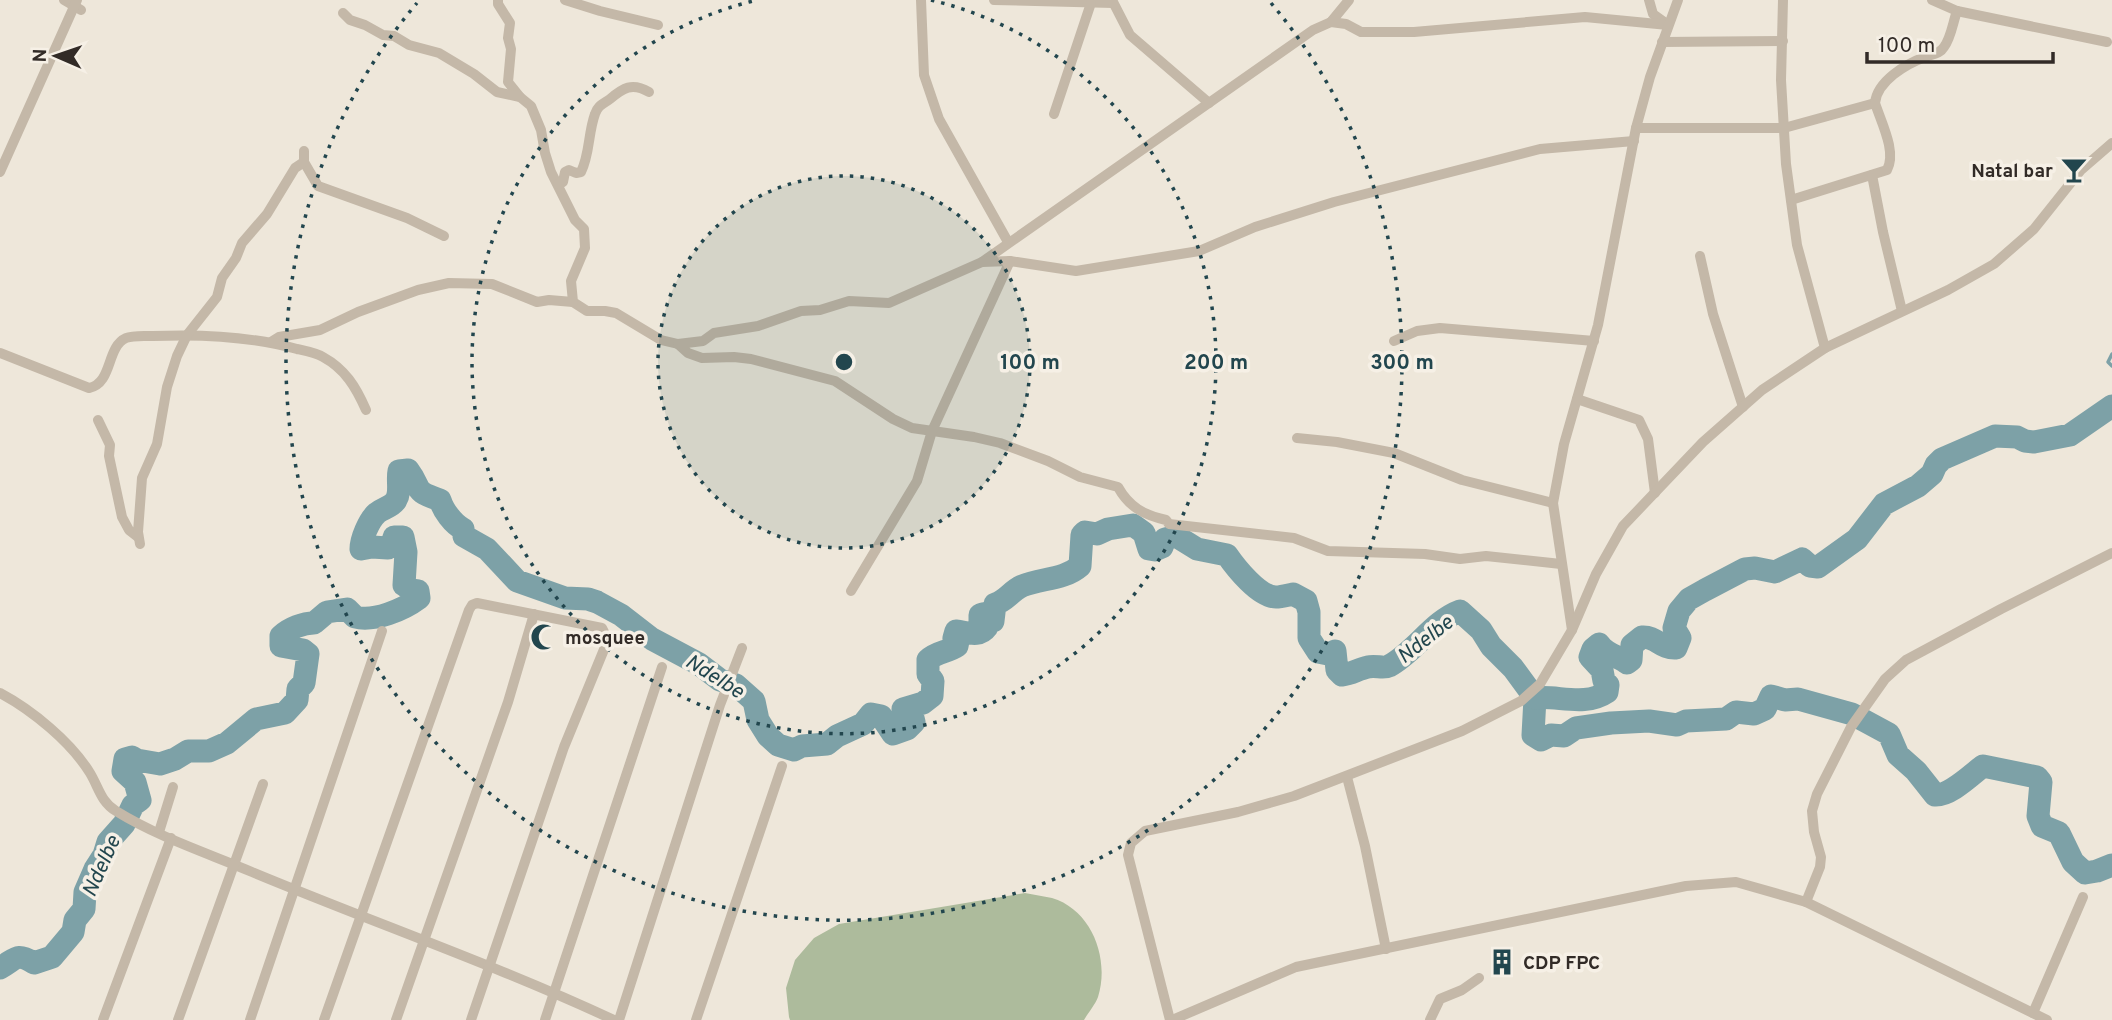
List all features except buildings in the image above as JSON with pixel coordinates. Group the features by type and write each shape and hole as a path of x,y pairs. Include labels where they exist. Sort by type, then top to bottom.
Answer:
{"street":[{"path":"0,173 77,6 64,0"},
{"path":"498,0 498,5 510,23 508,38 512,49 508,82 531,106 541,130 545,153 558,184 575,220 584,229 585,247 571,281 573,302"},
{"path":"565,0 657,25"},
{"path":"921,0 924,75 939,119 1008,242"},
{"path":"994,0 1113,2 1130,35 1209,103"},
{"path":"271,342 279,337 320,330 358,312 418,290 449,283 492,284 537,302 573,302 587,311 616,313 661,340 678,344 703,341 714,333 758,326 801,312 820,310 849,301 889,303 982,262 1313,30 1331,22 1349,0"},
{"path":"1649,0 1653,14 1668,25"},
{"path":"1572,630 1553,503 1564,444 1594,341 1616,241 1636,128 1662,42 1678,0"},
{"path":"1783,0 1781,80 1791,200 1797,245 1825,348"},
{"path":"1932,0 1957,11 2107,42"},
{"path":"1054,114 1091,3"},
{"path":"1791,200 1887,170 1891,164 1891,154 1875,103 1881,87 1903,69 1938,53 1944,47 1957,11"},
{"path":"342,13 349,20 383,35 394,36 409,45 439,53 474,74 497,92 520,97"},
{"path":"1331,22 1346,24 1361,32 1415,32 1585,17 1668,25"},
{"path":"1662,42 1783,41"},
{"path":"558,184 563,182 565,172 581,172 587,159 589,138 599,105 627,87 638,86 649,92"},
{"path":"1636,128 1784,128 1875,103"},
{"path":"982,262 1010,261 1076,271 1199,251 1255,227 1334,202 1529,152 1634,141"},
{"path":"2047,1020 1806,902 1736,882 1686,886 1296,967 1171,1020 1128,855 1130,843 1152,828 1238,812 1347,777 1462,731 1521,701 1540,684 1572,630 1596,574 1623,526 1703,442 1762,390 1825,348 1948,290 1994,264 2034,229 2081,170 2112,143"},
{"path":"99,419 110,446 108,456 122,517 139,540 142,478 149,467 156,444 171,373 187,335 217,297 222,278 236,258 242,243 267,214 304,156 318,186 407,218 444,236"},
{"path":"1872,175 1902,311"},
{"path":"1700,256 1713,314 1743,407"},
{"path":"851,591 917,481 932,431 1010,261"},
{"path":"1394,341 1417,331 1440,328 1594,341"},
{"path":"0,353 89,388 96,387 102,381 124,339 187,335 271,342 321,355 343,370 358,390 366,410"},
{"path":"678,344 688,353 702,358 751,359 835,381 892,419 912,428 1000,443 1048,461 1080,477 1118,487 1124,498 1145,515 1166,520 1169,524 1294,538 1328,551 1425,554 1460,559 1486,556 1561,564"},
{"path":"1577,399 1639,420 1648,439 1656,493"},
{"path":"1297,438 1337,442 1394,453 1462,480 1553,503"},
{"path":"1806,902 1820,867 1821,857 1812,811 1816,794 1863,707 1885,679 1906,660 2001,608 2112,553"},
{"path":"324,1020 469,610 477,603 603,628 606,636 605,647 564,747 471,1020"},
{"path":"396,1020 508,702 534,614"},
{"path":"250,1020 382,631"},
{"path":"0,693 24,706 72,750 90,774 107,805 117,812 171,838 293,889 554,992 617,1020 726,691 743,648"},
{"path":"545,1020 662,667"},
{"path":"696,1020 782,766"},
{"path":"1347,777 1365,846 1385,949"},
{"path":"178,1020 263,784"},
{"path":"159,832 173,787"},
{"path":"103,1020 171,838"},
{"path":"2033,1013 2083,897"},
{"path":"1430,1020 1440,999 1462,990 1479,978"}],"green space":[{"path":"1025,893 1052,898 1066,904 1078,913 1094,938 1102,967 1101,982 1097,1000 1084,1020 790,1020 786,988 795,960 814,938 839,924"}],"waterway":[{"path":"2112,354 2108,362 2112,366"},
{"name":"Ndelbe","path":"0,968 20,957 34,963 52,957 73,932 75,920 84,909 85,892 108,842 124,824 133,805 140,800 135,782 123,771 125,759 132,757 160,764 188,751 209,751 227,743 256,719 285,713 297,700 298,689 304,683 308,654 303,650 281,646 281,636 297,626 314,623 327,612 347,609 355,617 371,618 397,611 419,598 418,591 404,585 406,552 403,537 394,537 393,544 388,548 361,549 371,520 396,500 399,471 408,470 421,491 440,500 449,516 463,529 464,536 487,549 517,581 565,598 597,602 621,615 652,639 699,664 720,680 736,685 754,701 758,720 768,736 778,745 794,750 802,746 827,744 837,736 863,724 871,714 881,716 893,734 907,729 914,722 913,718 904,716 903,709 923,703 932,696 933,681 928,674 928,660 957,646 958,641 954,638 956,631 973,634 984,630 987,627 980,621 980,615 983,614 993,621 995,604 1018,588 1074,571 1080,566 1082,535 1085,532 1097,534 1108,529 1133,525 1144,533 1149,549 1162,547 1165,539 1176,536 1197,549 1227,555 1248,581 1269,596 1293,594 1306,601 1309,612 1309,638 1318,652 1328,654 1335,651 1337,670 1342,675 1368,667 1389,666 1441,622 1460,611 1481,630 1491,646 1513,668 1535,698 1590,699 1607,692 1608,685 1604,681 1602,670 1590,657 1599,644 1605,651 1627,663 1631,660 1632,645 1642,637 1651,638 1666,647 1676,648 1680,638 1674,628 1679,611 1689,599 1705,590 1745,569 1775,572 1802,559 1810,566 1818,567 1857,539 1884,504 1918,486 1932,474 1942,459 1995,436 2017,437 2034,442 2070,435 2112,406"},
{"path":"1535,698 1533,735 1541,740 1551,735 1564,736 1576,728 1611,723 1649,721 1677,725 1686,721 1726,719 1736,712 1754,714 1765,709 1771,696 1785,700 1798,699 1852,714 1889,734 1898,755 1916,771 1935,795 1954,789 1983,766 2037,777 2041,782 2038,816 2042,826 2059,833 2073,862 2085,873 2112,865"}],"place":[{"name":"Natal bar","path":"2074,170"},
{"name":"mosquee","path":"544,637"},
{"name":"CDP FPC","path":"1502,962"}]}
